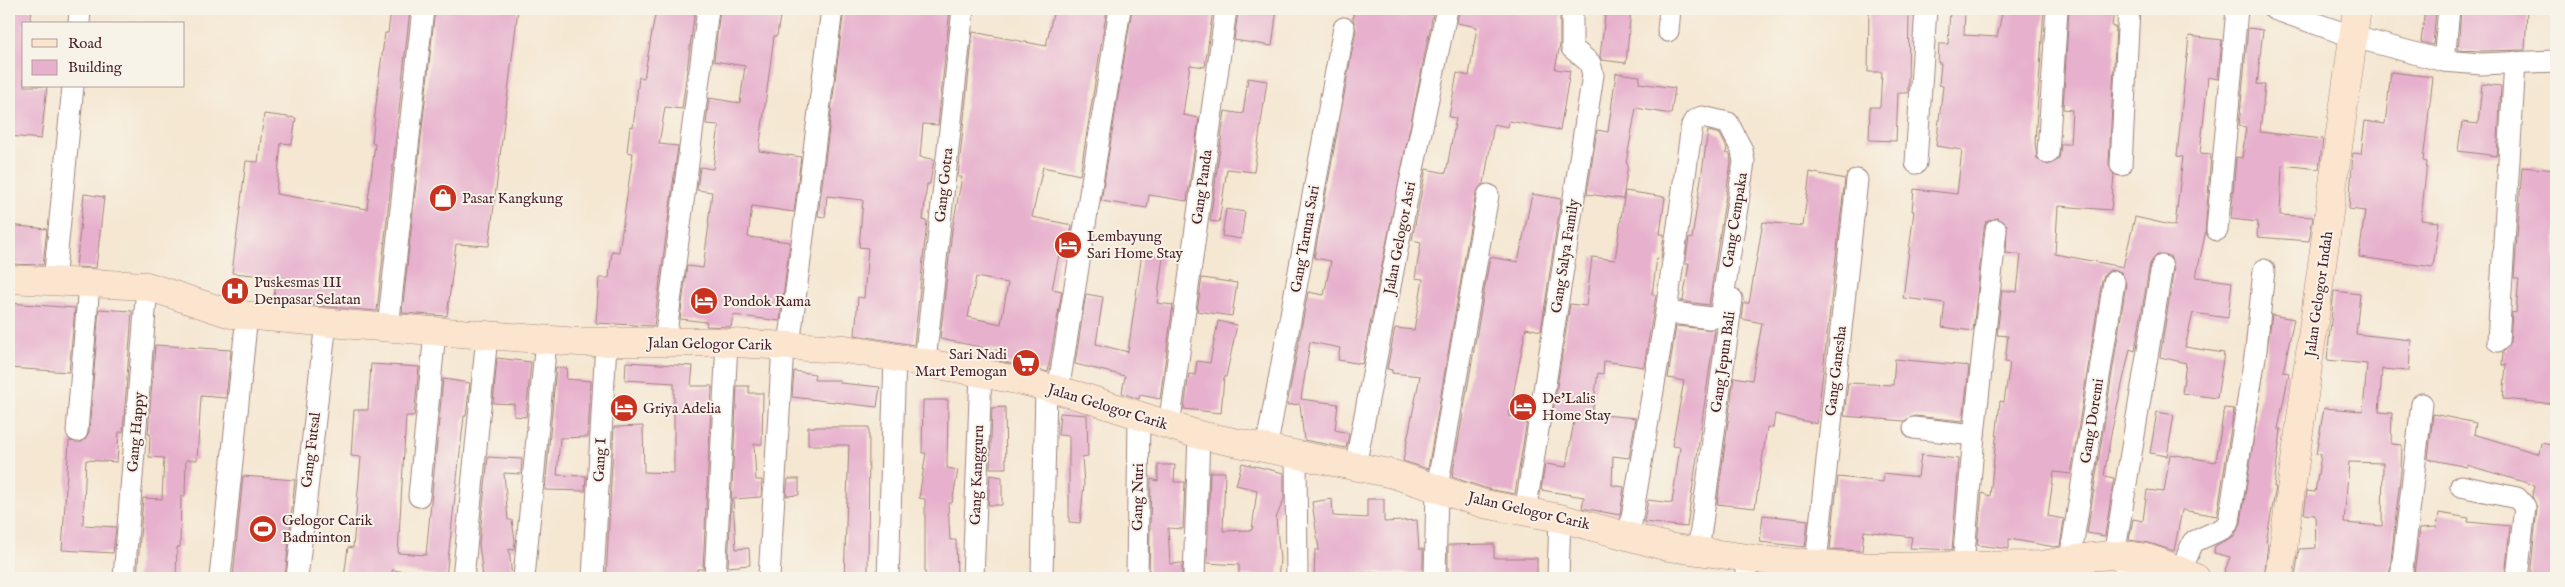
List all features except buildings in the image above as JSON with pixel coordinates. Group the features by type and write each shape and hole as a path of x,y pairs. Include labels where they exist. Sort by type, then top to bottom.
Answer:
{"street":[{"path":"79,22 80,9"},
{"path":"388,328 424,9"},
{"path":"664,341 708,9"},
{"path":"769,578 786,346 832,9"},
{"name":"Gang Gotra","path":"925,362 963,9"},
{"path":"1042,578 1052,389 1120,9"},
{"name":"Gang Panda","path":"1170,426 1226,9"},
{"name":"Jalan Gelogor Asri","path":"1355,467 1409,188 1447,9"},
{"name":"Gang Salya Family","path":"1525,513 1593,75 1590,63 1572,48 1572,9"},
{"path":"1668,31 1670,9"},
{"path":"1916,163 1926,9"},
{"path":"2048,153 2057,9"},
{"path":"2121,165 2130,9"},
{"path":"2217,230 2237,9"},
{"path":"2274,9 2354,37 2444,61 2481,64 2556,61"},
{"name":"Jalan Gelogor Indah","path":"2279,578 2357,9"},
{"path":"2444,61 2450,9"},
{"name":"Gang Taruna Sari","path":"1266,450 1344,28"},
{"path":"2498,341 2515,62"},
{"path":"54,282 73,88"},
{"name":"Gang Cempaka","path":"1629,535 1666,312 1692,125 1695,120 1702,117 1728,123 1742,150 1744,162 1721,311 1716,317 1710,318 1666,312"},
{"name":"Gang Jepun Bali","path":"1698,552 1726,332 1752,172"},
{"name":"Gang Ganesha","path":"1816,563 1857,180"},
{"path":"1435,578 1436,488 1488,195"},
{"path":"1963,565 1974,435 1996,230"},
{"path":"2122,564 2162,266"},
{"path":"2188,575 2193,542 2224,528 2229,521 2256,350 2264,270"},
{"name":"Jalan Gelogor Carik","path":"9,279 147,286 163,289 231,314 247,316 546,340 606,343 664,341 845,349 925,362 1052,389 1199,435 1266,450 1393,474 1484,504 1560,518 1668,547 1698,552 1746,569 1816,563 1916,572 1963,565 2005,572 2041,572 2070,560 2122,564 2146,558 2188,575"},
{"name":"Gang Doremi","path":"2070,560 2114,282"},
{"path":"77,431 89,284"},
{"name":"Gang Happy","path":"124,578 147,286"},
{"path":"220,578 247,316"},
{"name":"Gang Futsal","path":"296,578 326,322"},
{"path":"419,496 435,332"},
{"path":"463,578 487,336"},
{"path":"524,578 546,340"},
{"name":"Gang I","path":"593,578 606,343"},
{"path":"715,578 727,343"},
{"path":"888,578 895,358"},
{"name":"Gang Kangguru","path":"973,578 981,373"},
{"path":"2401,578 2422,404"},
{"name":"Gang Nuri","path":"1137,578 1139,415"},
{"path":"1914,428 1974,435"},
{"path":"1194,578 1199,435"},
{"path":"1296,455 1296,578"},
{"path":"2461,486 2517,498 2522,502 2525,508 2517,578"},
{"path":"1558,578 1560,518"}],"place":[{"name":"Pasar Kangkung","path":"443,198"},
{"name":"Lembayung Sari Home Stay","path":"1068,245"},
{"name":"Puskesmas III Denpasar Selatan","path":"235,291"},
{"name":"Pondok Rama","path":"704,301"},
{"name":"Sari Nadi Mart Pemogan","path":"1026,363"},
{"name":"De'Lalis Home Stay","path":"1523,407"},
{"name":"Griya Adelia","path":"624,408"},
{"name":"Gelogor Carik Badminton","path":"263,529"}]}
